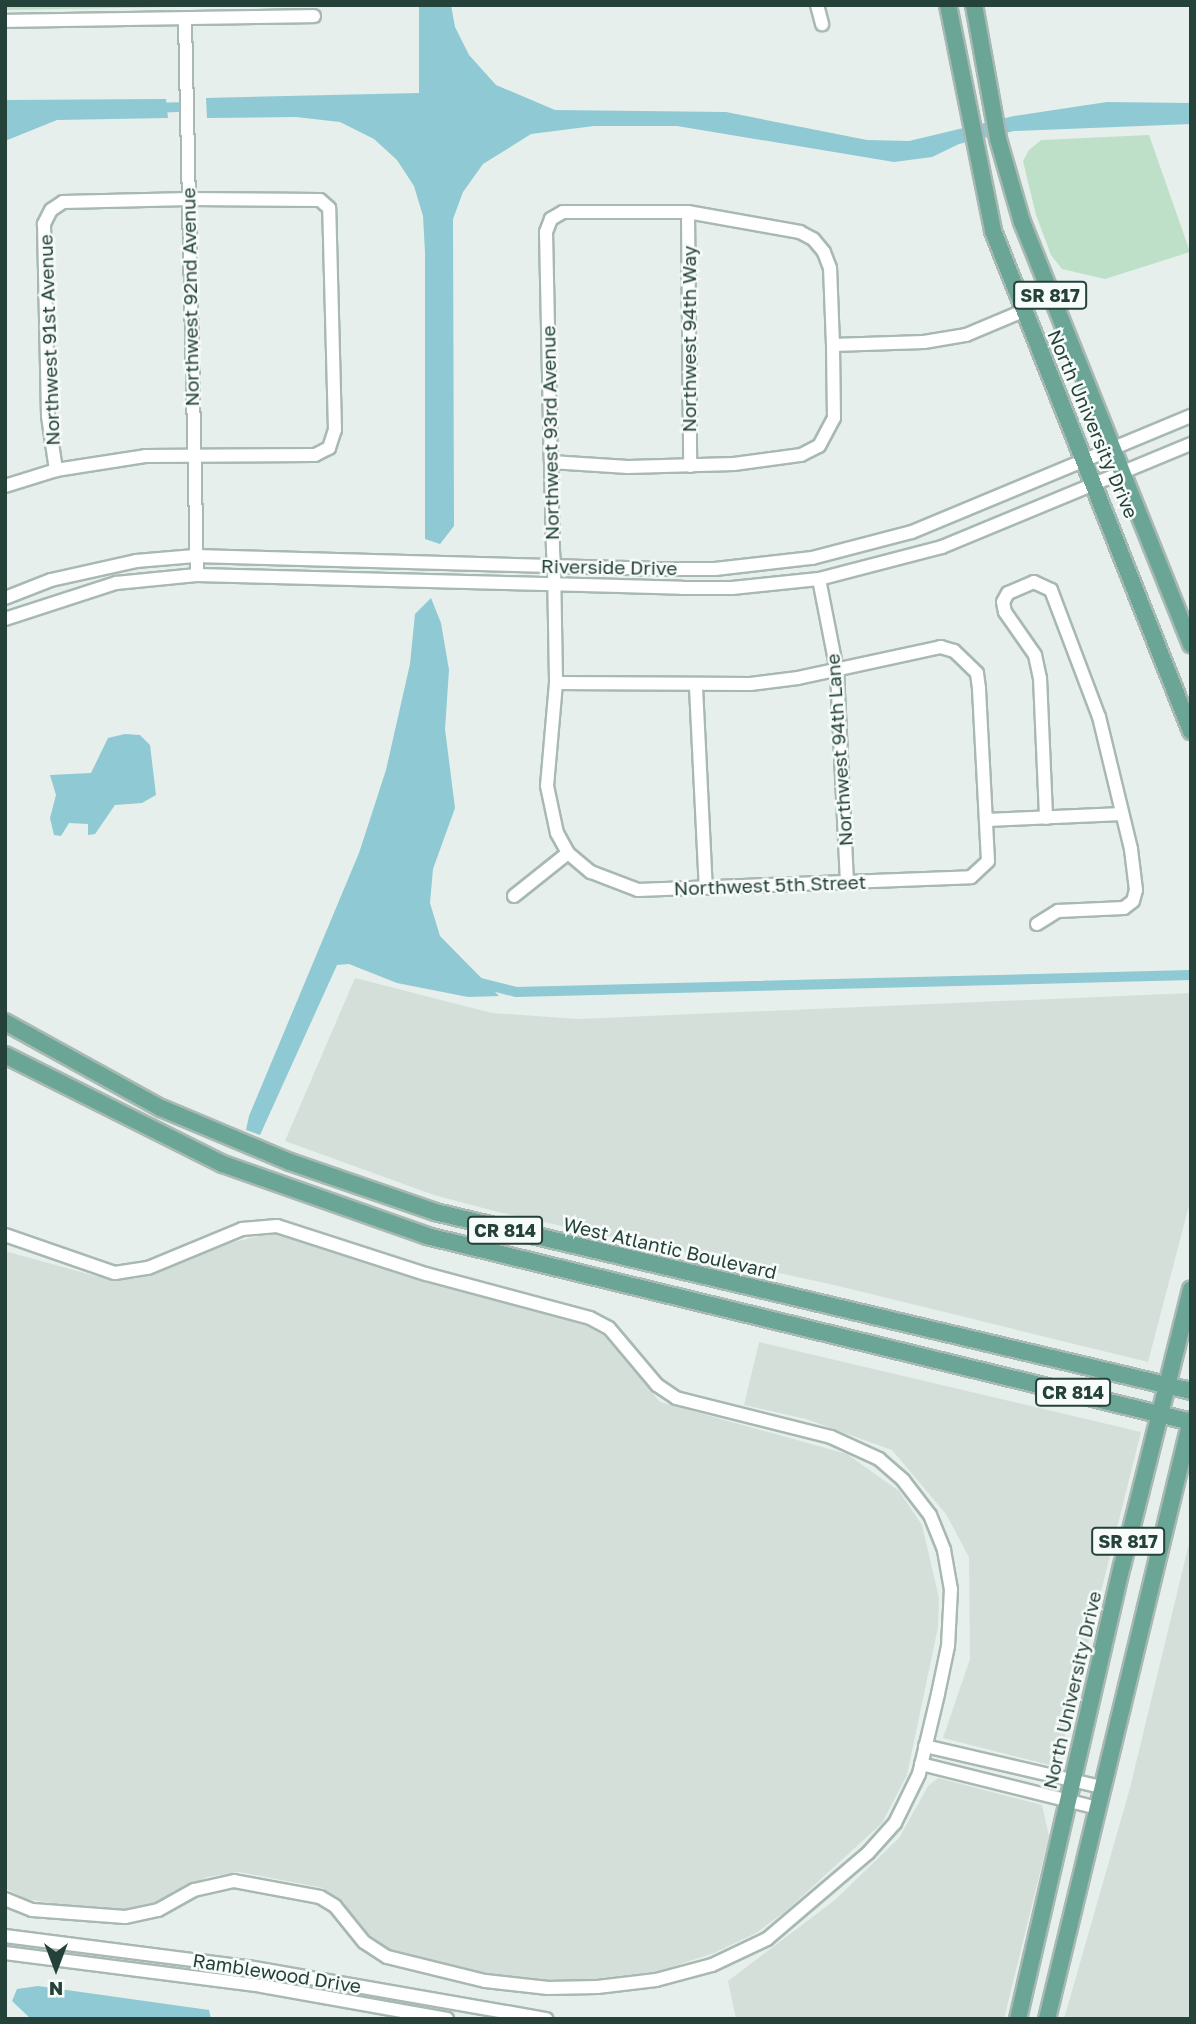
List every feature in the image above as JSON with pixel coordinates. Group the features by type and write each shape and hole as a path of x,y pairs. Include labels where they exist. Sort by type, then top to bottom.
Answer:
{"main road":[{"name":"North University Drive","path":"948,5 993,231 1190,726"},
{"name":"North University Drive","path":"974,5 998,139 1022,222 1191,645"},
{"name":"West Atlantic Boulevard","path":"5,1022 161,1108 264,1152 472,1222 1191,1391"},
{"name":"CR 814","path":"5,1055 223,1164 394,1226 506,1258 1191,1421"},
{"name":"North University Drive","path":"1018,2019 1191,1289"},
{"name":"SR 817","path":"1047,2019 1191,1421"}],"street":[{"path":"817,5 822,24"},
{"path":"5,21 314,16"},
{"name":"Northwest 92nd Avenue","path":"185,19 192,453 197,575"},
{"path":"5,486 56,470 192,453 315,455 330,448 335,430 329,208 320,200 189,199"},
{"name":"Northwest 91st Avenue","path":"56,470 48,416 44,224 51,210 62,202 189,199"},
{"name":"Northwest 93rd Avenue","path":"568,853 557,833 548,786 556,682 546,232 551,219 563,212 688,212"},
{"path":"551,462 690,466 779,459 819,446 834,418 830,268 813,239 800,232 688,212"},
{"name":"Northwest 94th Way","path":"688,212 690,466"},
{"path":"833,345 956,337 1023,311"},
{"name":"Riverside Drive","path":"5,598 51,580 136,561 195,556 715,569 812,558 912,532 1085,460 1112,446 1191,416"},
{"name":"Riverside Drive","path":"5,619 116,583 197,575 732,589 819,579 942,547 1095,484 1122,470 1191,444"},
{"name":"Northwest 94th Lane","path":"819,579 837,671 848,881"},
{"path":"1037,924 1058,911 1124,908 1133,901 1131,849 1100,717 1051,590 1034,582 1008,593 1003,602 1005,612 1035,655 1040,678 1046,818"},
{"path":"556,682 696,687 837,671 941,647 966,659 977,673 987,820 1122,814"},
{"path":"696,687 706,888"},
{"name":"Northwest 5th Street","path":"568,853 591,872 638,890 971,877 981,871 988,861 987,820"},
{"path":"514,896 568,853"},
{"path":"5,1236 115,1272 148,1268 261,1225 293,1229 418,1271 590,1318 609,1328 657,1385 676,1398 831,1437 871,1454 903,1479 924,1507 948,1567 948,1646 921,1764 895,1823 868,1853 781,1928 736,1956 656,1980 548,1988 456,1976 387,1957 364,1942 335,1906 320,1897 234,1881 218,1882 145,1915 125,1917 32,1910 5,1899"},
{"path":"925,1746 1101,1787"},
{"path":"921,1764 1097,1808"},
{"name":"Ramblewood Drive","path":"5,1936 256,1968 547,2019"},
{"name":"Ramblewood Drive","path":"5,1953 254,1985 447,2019"}],"shaded area":[{"path":"355,978 492,1013 578,1019 1191,993 1191,1198 1148,1362 834,1285 498,1212 434,1195 285,1141"},
{"path":"272,1233 581,1323 603,1335 660,1402 847,1454 899,1491 922,1525 939,1598 938,1627 907,1775 882,1823 786,1911 756,1933 714,1953 659,1971 569,1982 469,1973 404,1958 377,1942 323,1888 239,1872 207,1877 137,1910 76,1907 26,1899 5,1888 5,1251 99,1277 135,1279 230,1243"},
{"path":"759,1342 1141,1432 1057,1767 943,1738 970,1659 969,1557 946,1514 892,1450 806,1419 744,1405"},
{"path":"1191,1535 1191,2019 1064,2019 1130,1788"},
{"path":"938,1778 1042,1805 1049,1836 1004,2019 736,2019 728,1981 835,1900 899,1838 928,1786"}],"green space":[{"path":"5,5 291,5 5,10"},
{"path":"1149,135 1190,252 1105,279 1062,269 1051,255 1036,215 1023,161 1029,150 1041,140"}],"water":[{"path":"419,5 451,5 455,27 469,55 496,85 555,110 726,112 867,140 909,141 1014,116 1107,102 1191,103 1191,124 1014,131 959,144 932,157 894,162 677,126 594,126 531,134 483,164 463,192 453,219 454,526 440,544 425,539 425,252 423,216 414,186 397,160 374,139 340,122 296,117 207,118 206,98 419,93"},
{"path":"166,99 168,118 57,120 5,141 5,100"},
{"path":"431,598 441,623 449,670 445,729 455,808 433,869 430,903 440,936 499,996 468,997 397,983 349,964 337,965 260,1135 246,1130 249,1116 359,853 386,770 410,664 415,614"},
{"path":"125,734 140,735 150,745 156,795 142,803 115,805 95,834 88,835 88,824 69,823 61,836 54,835 50,818 56,795 50,775 91,773 108,738"},
{"path":"38,1986 209,2010 211,2019 31,2019 12,2001 17,1989"}],"waterway":[{"path":"153,108 178,107"},
{"path":"477,982 516,992 1191,975"}]}
